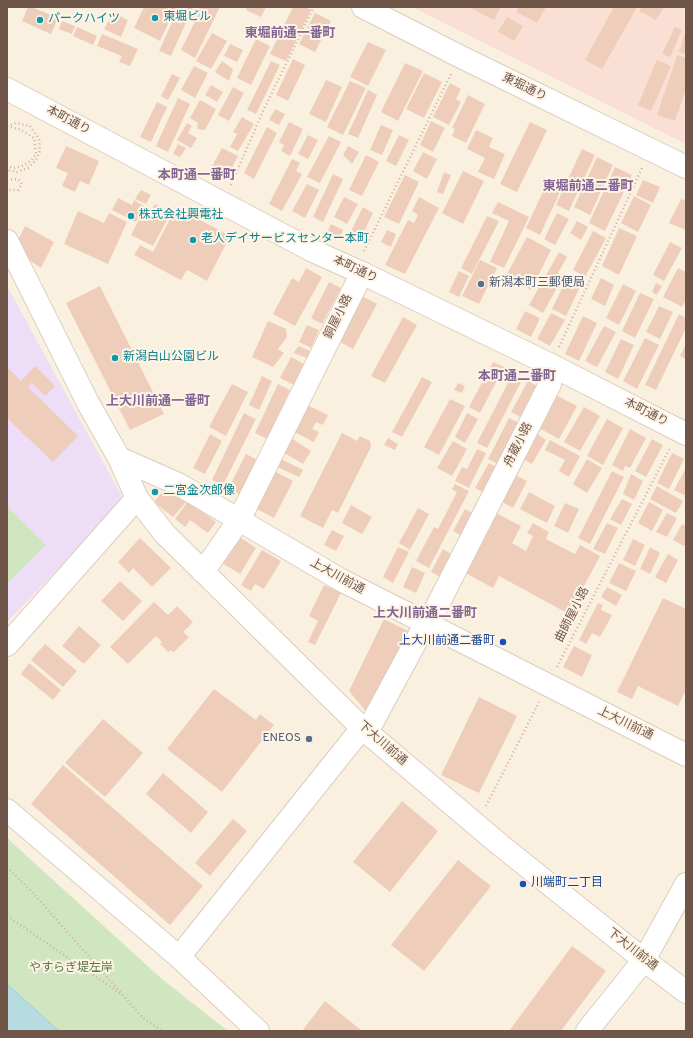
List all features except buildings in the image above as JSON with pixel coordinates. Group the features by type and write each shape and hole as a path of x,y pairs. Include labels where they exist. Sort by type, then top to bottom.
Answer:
{"street":[{"name":"東堀通り","path":"363,7 459,56 686,167"},
{"name":"本町通り","path":"7,89 311,250 362,273 551,365 682,432"},
{"name":"下大川前通","path":"7,241 88,403 119,458 137,498 164,533 365,730 476,824 644,960 686,992"},
{"name":"銅屋小路","path":"203,572 239,520 362,273"},
{"name":"舟蔵小路","path":"179,957 365,730 421,632 428,624 550,384 551,365"},
{"name":"上大川前通","path":"119,458 178,484 341,580 686,754"},
{"path":"7,645 137,498"},
{"path":"7,810 179,957 258,1031"},
{"path":"587,1031 644,960 686,884"}],"path":[{"path":"223,203 263,112 314,7"},
{"path":"362,273 360,258 459,56"},
{"path":"7,126 16,123 30,126 39,138 40,151 36,160 28,168 17,172 7,170"},
{"path":"7,126 21,130 34,138 36,154 32,160 22,166 14,168 7,166"},
{"path":"551,365 651,150"},
{"path":"7,180 18,179 22,184 18,190 7,190"},
{"name":"曲師屋小路","path":"476,824 547,685 682,432"},
{"path":"7,866 33,893 144,1018 162,1031"},
{"path":"7,916 125,997"}],"shaded area":[{"path":"412,7 686,7 686,144"},
{"path":"7,286 121,495 121,503 7,622"}],"green space":[{"path":"7,506 46,545 7,584"},
{"name":"やすらぎ堤左岸","path":"7,838 163,980 228,1031 59,1031 7,984"}],"water":[{"path":"7,984 59,1031 7,1031"}],"place":[{"name":"東堀ビル","path":"155,18"},
{"name":"パークハイツ","path":"40,20"},
{"name":"株式会社興電社","path":"131,216"},
{"name":"老人デイサービスセンター本町","path":"193,240"},
{"name":"新潟本町三郵便局","path":"481,284"},
{"name":"新潟白山公園ビル","path":"115,358"},
{"name":"二宮金次郎像","path":"155,492"},
{"name":"上大川前通二番町","path":"503,642"},
{"name":"ENEOS","path":"309,739"},
{"name":"川端町二丁目","path":"523,884"}],"district":[{"name":"東堀前通一番町","path":"290,34"},
{"name":"本町通一番町","path":"197,176"},
{"name":"東堀前通二番町","path":"588,187"},
{"name":"本町通二番町","path":"517,377"},
{"name":"上大川前通一番町","path":"158,402"},
{"name":"上大川前通二番町","path":"425,614"}]}
